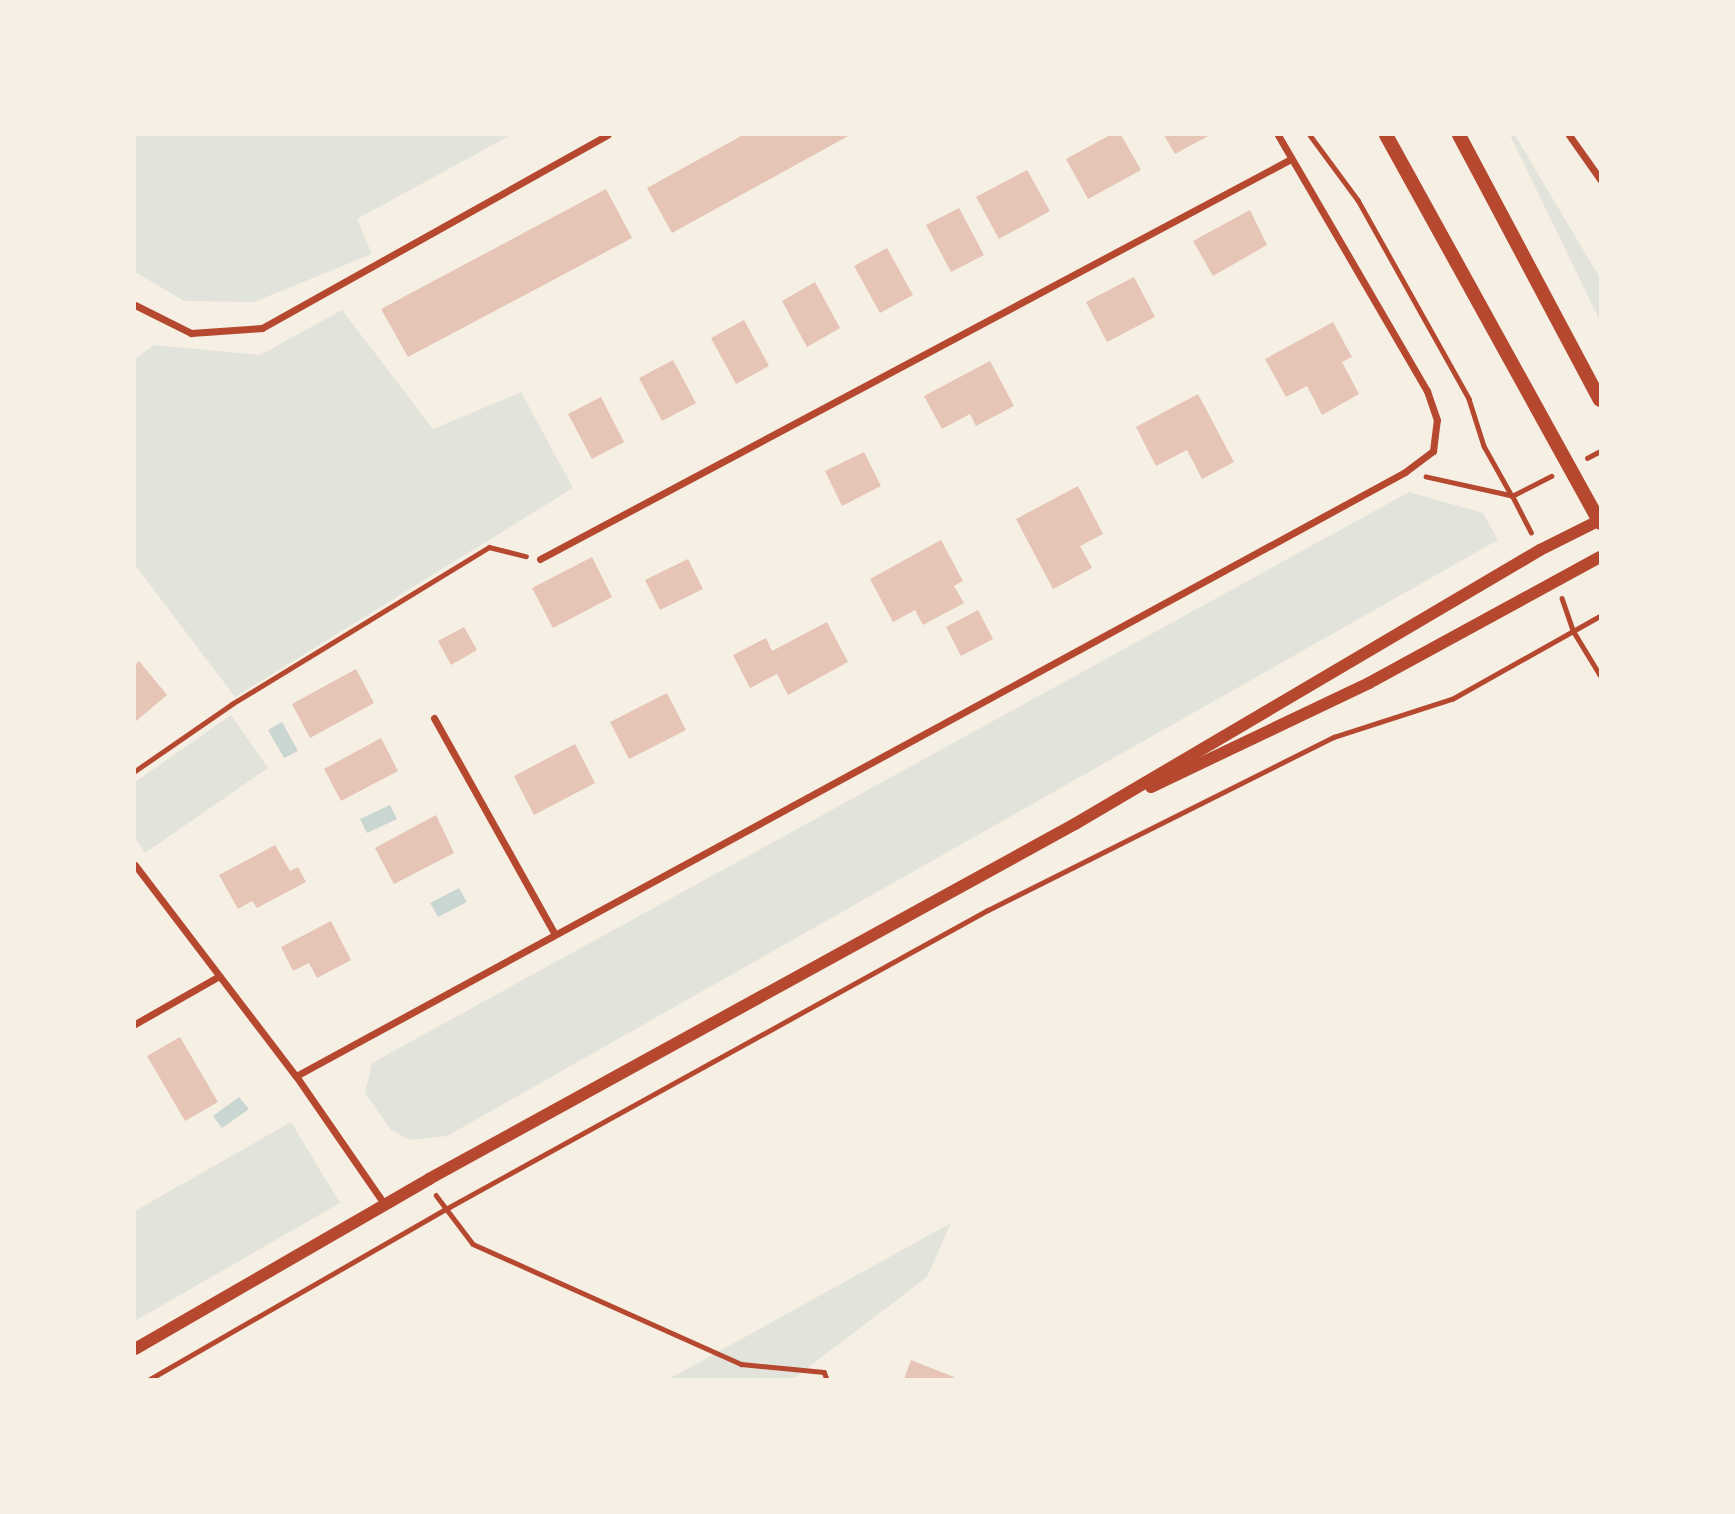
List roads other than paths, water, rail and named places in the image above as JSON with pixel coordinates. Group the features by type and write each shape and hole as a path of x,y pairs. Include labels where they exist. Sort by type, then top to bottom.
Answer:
{"main road":[{"path":"1386,135 1600,521"},
{"path":"1459,135 1600,400"}],"street":[{"path":"135,305 191,333 262,328 607,135"},
{"path":"296,1076 554,933 1405,472 1433,451 1437,420 1427,391 1278,135"},
{"path":"1569,135 1600,179"},
{"path":"540,559 1291,159"},
{"path":"135,1349 429,1180 1075,824 1540,550 1600,521"},
{"path":"1075,824 1369,683 1600,557"},
{"path":"434,718 554,933"},
{"path":"135,865 296,1076 385,1206"},
{"path":"135,1024 219,976"}]}
